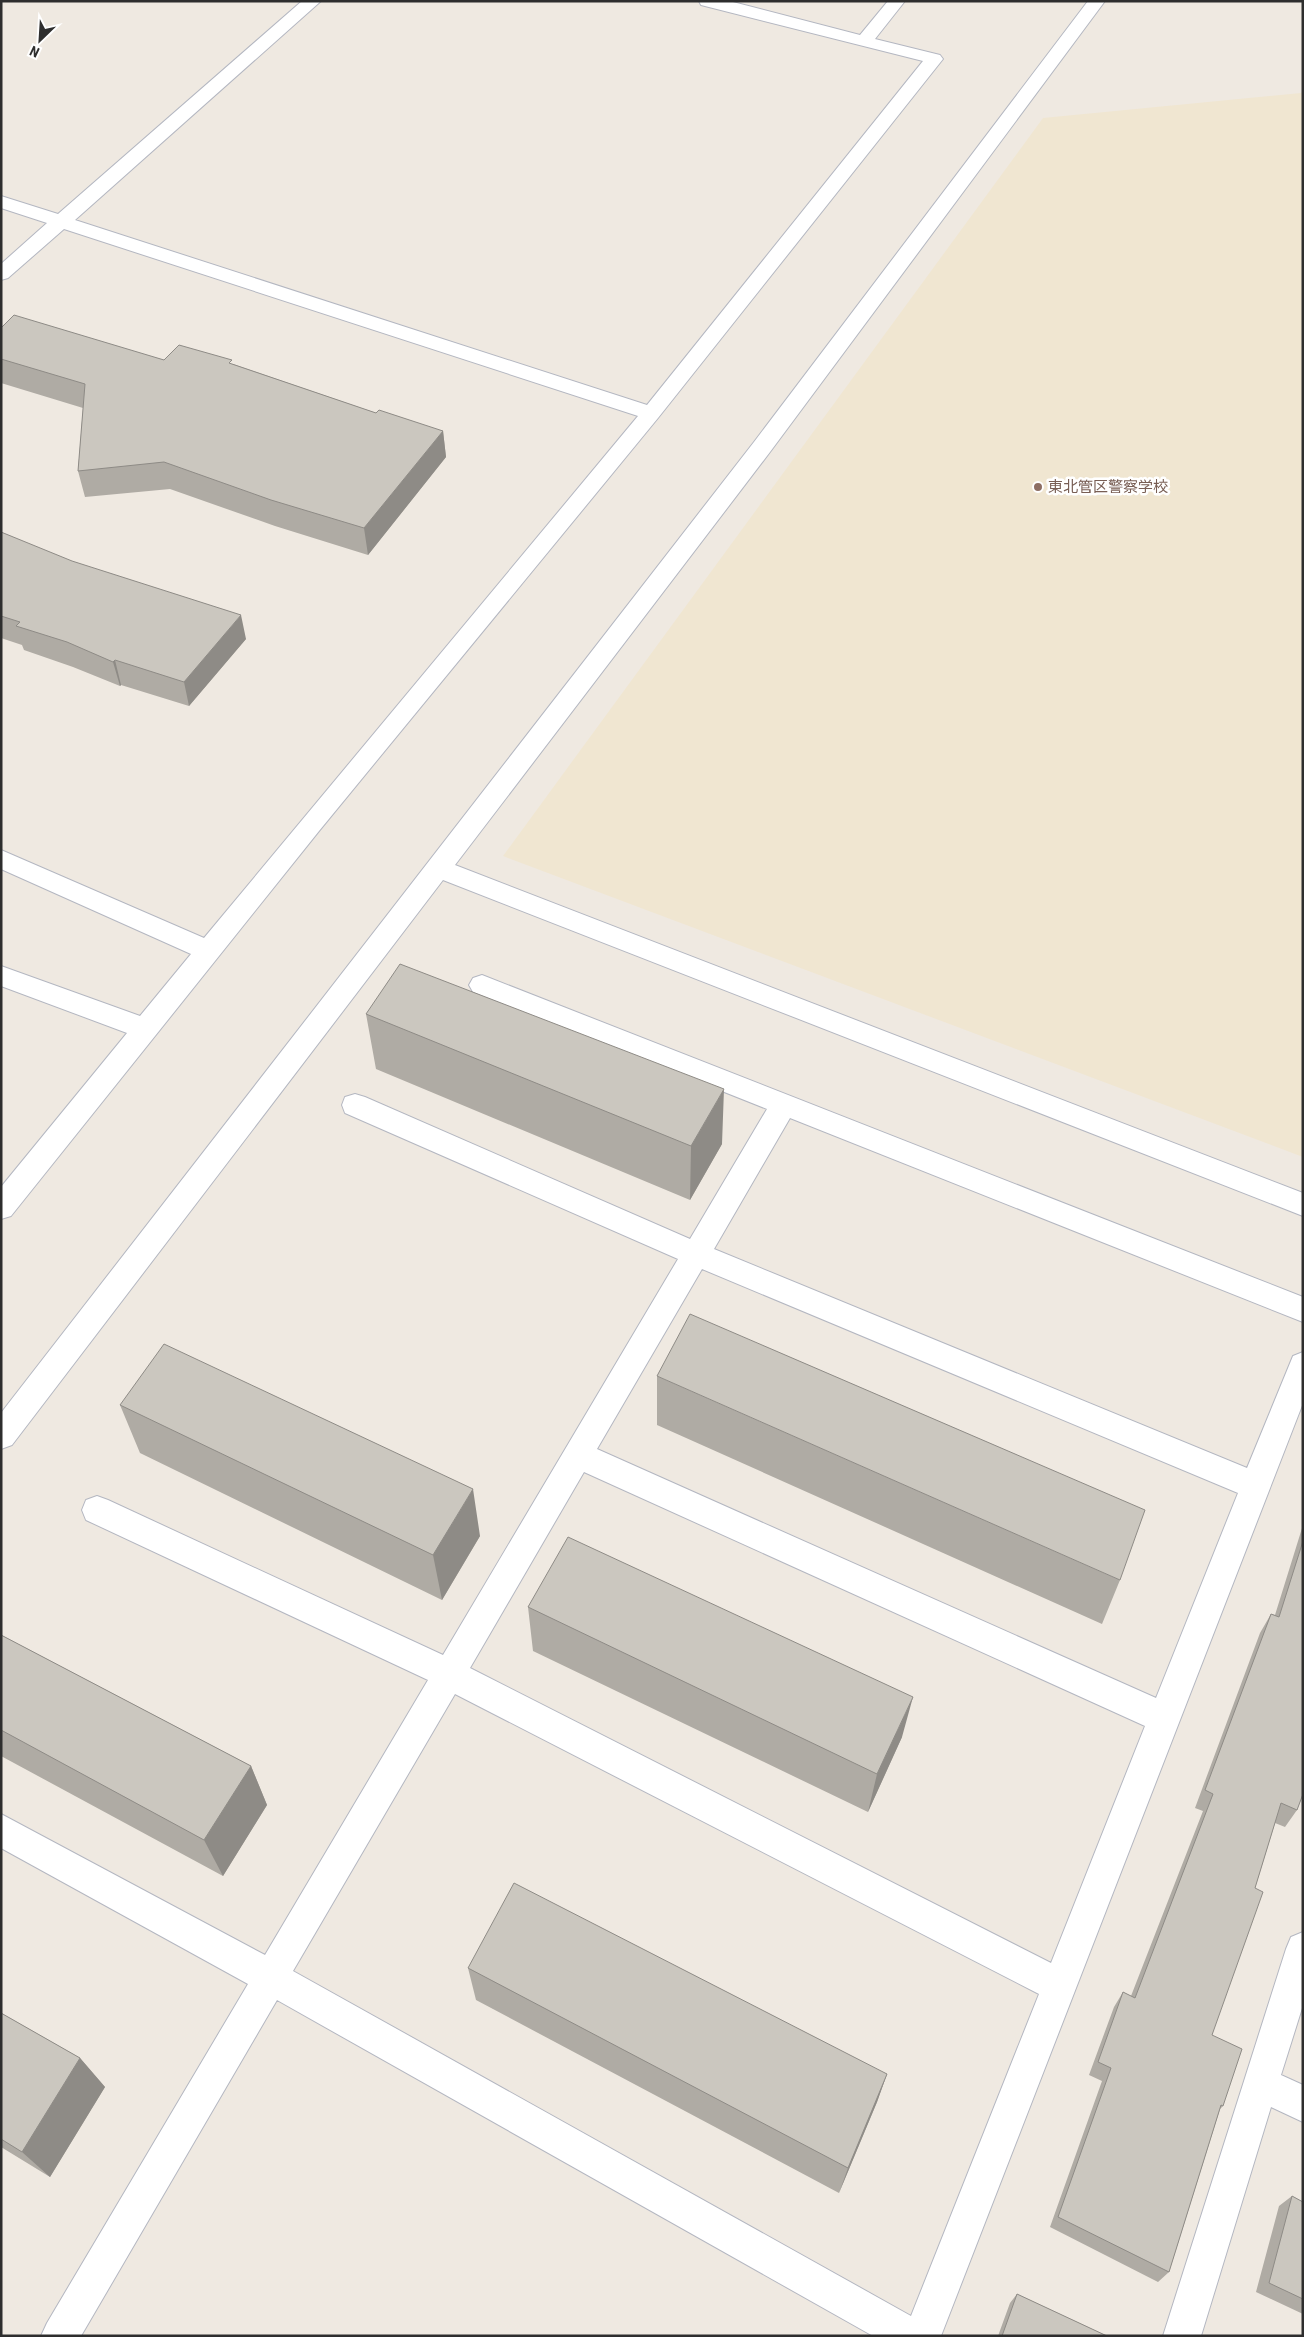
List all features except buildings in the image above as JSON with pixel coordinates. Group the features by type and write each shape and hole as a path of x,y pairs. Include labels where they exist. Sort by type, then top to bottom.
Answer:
{"street":[{"path":"1,274 313,1"},
{"path":"1,1208 316,818 651,413 934,59 707,1"},
{"path":"863,42 898,1"},
{"path":"1,1436 762,447 1097,1"},
{"path":"1,202 651,413"},
{"path":"1,860 209,951"},
{"path":"438,868 1303,1205"},
{"path":"1,976 146,1029"},
{"path":"482,985 1303,1310"},
{"path":"60,2336 784,1104"},
{"path":"354,1105 696,1254 1256,1486"},
{"path":"922,2336 1303,1365"},
{"path":"578,1455 1164,1718"},
{"path":"97,1510 449,1674 1059,1986"},
{"path":"1,1830 270,1977 910,2336"},
{"path":"1182,2336 1303,1949"},
{"path":"1261,2084 1303,2104"}],"shaded area":[{"name":"東北管区警察学校","path":"1303,90 1303,1157 503,856 1043,118 1301,93"}],"place":[{"name":"東北管区警察学校","path":"1038,487"}]}
